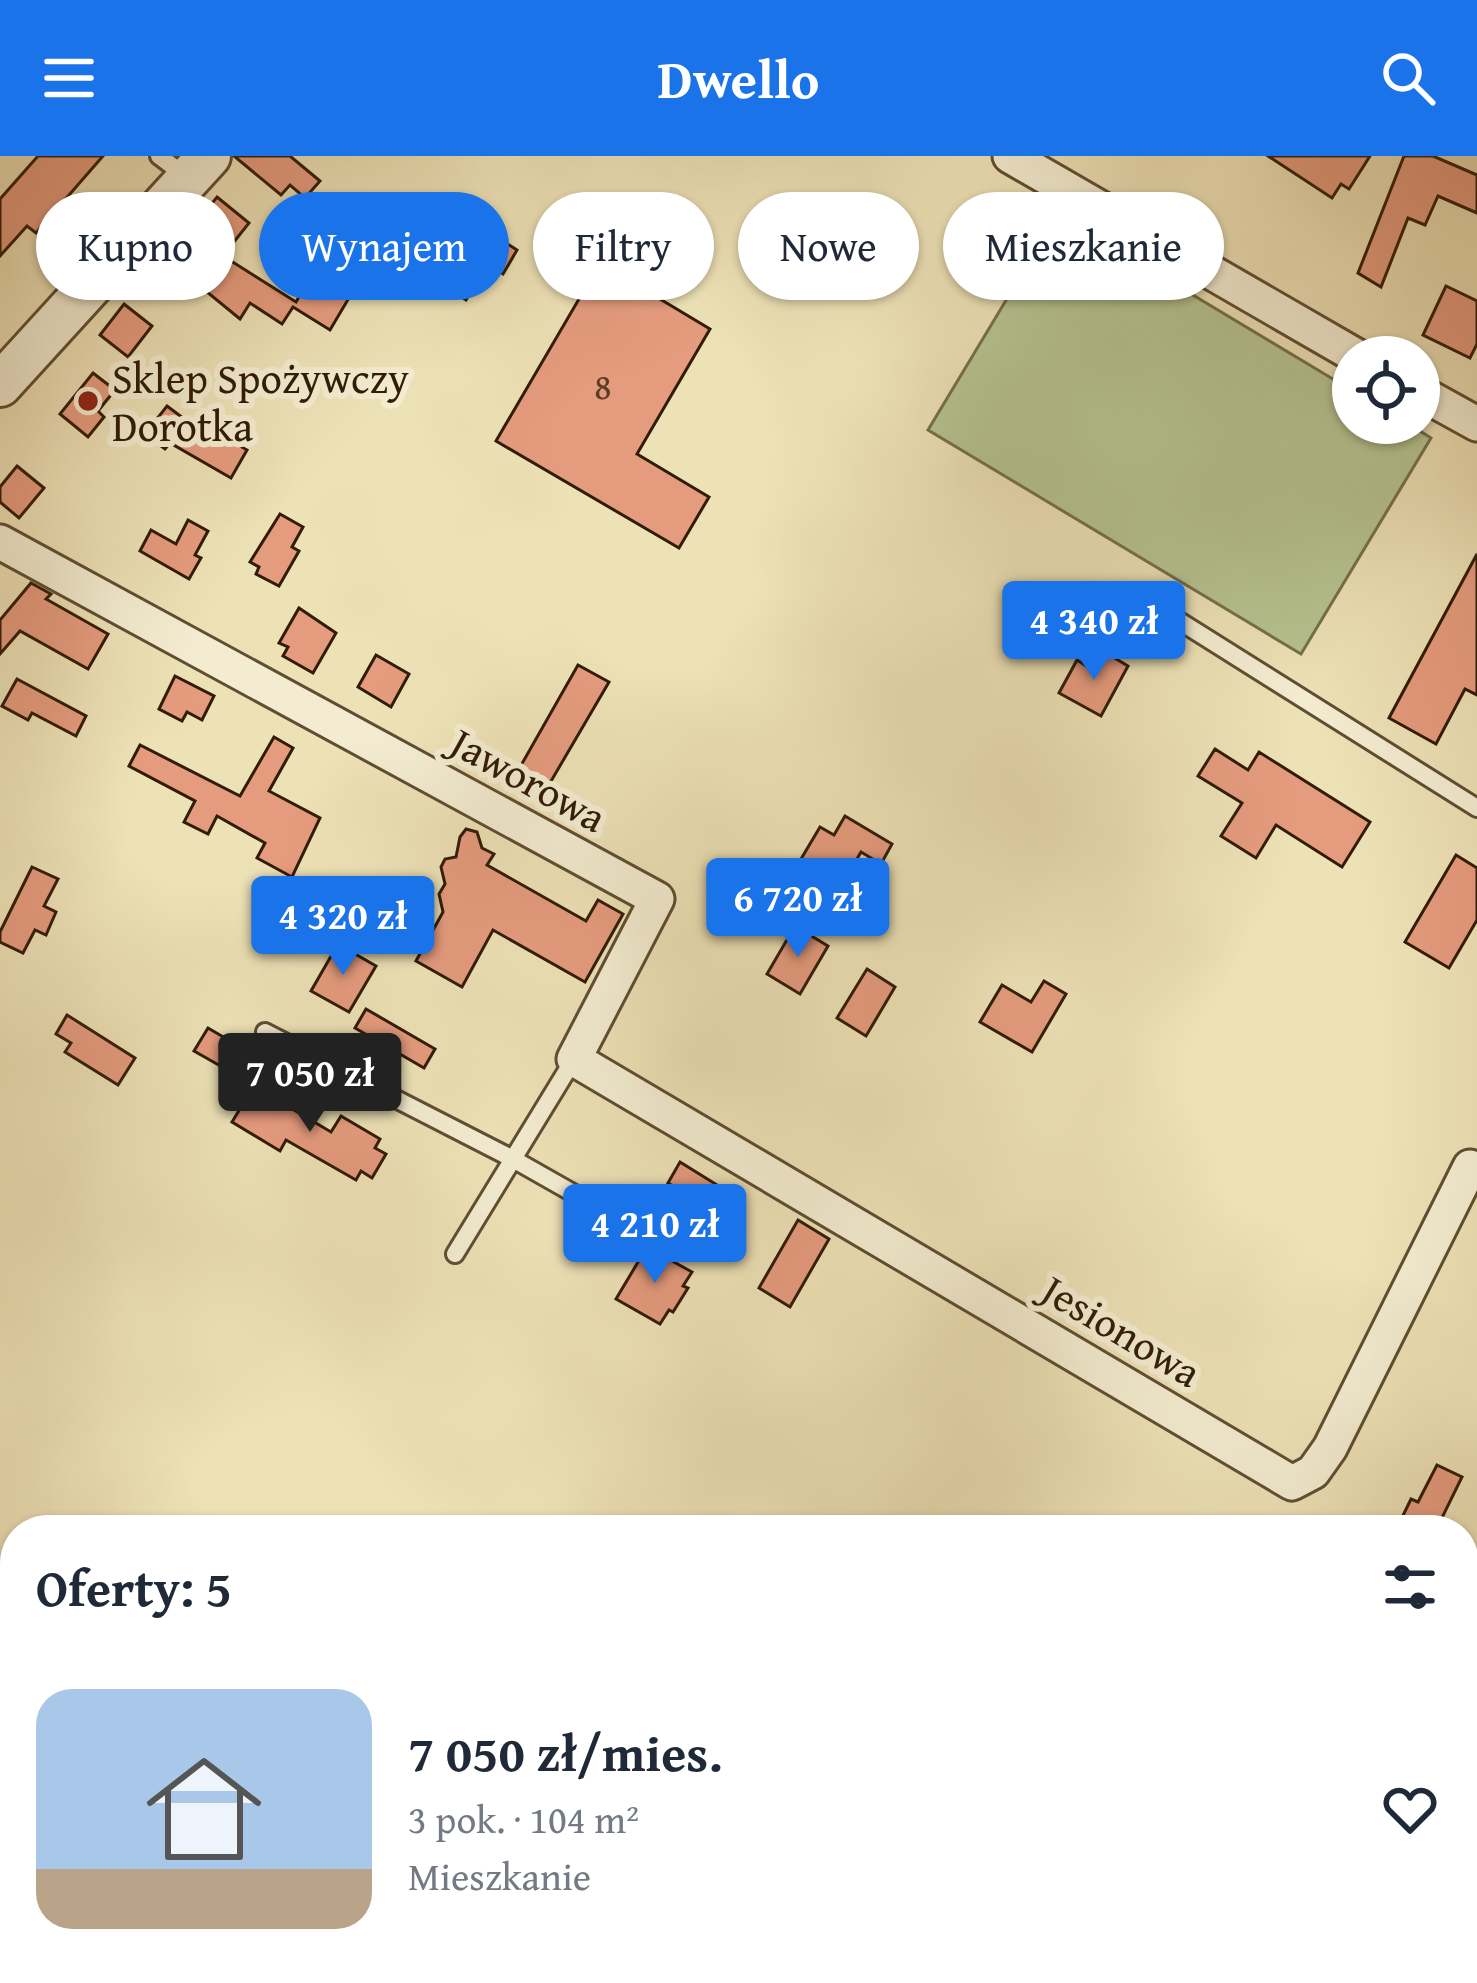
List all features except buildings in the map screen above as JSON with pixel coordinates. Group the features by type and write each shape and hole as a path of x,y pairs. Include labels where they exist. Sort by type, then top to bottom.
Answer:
{"street":[{"path":"1010,156 1332,342"},
{"path":"0,386 186,163"},
{"path":"1440,404 1477,424"},
{"name":"Jaworowa","path":"0,542 657,899 574,1059"},
{"name":"Jesionowa","path":"574,1059 1292,1483 1313,1472 1330,1448 1473,1159"}],"lane":[{"path":"1165,612 1477,808"},
{"path":"265,1032 513,1159 640,1231"},
{"name":"Jaworowa","path":"455,1254 574,1059"}],"green space":[{"path":"1006,300 1201,300 1332,378 1332,444 1427,444 1301,654 928,430"}],"place":[{"name":"Sklep Spożywczy Dorotka","path":"88,401"}]}
